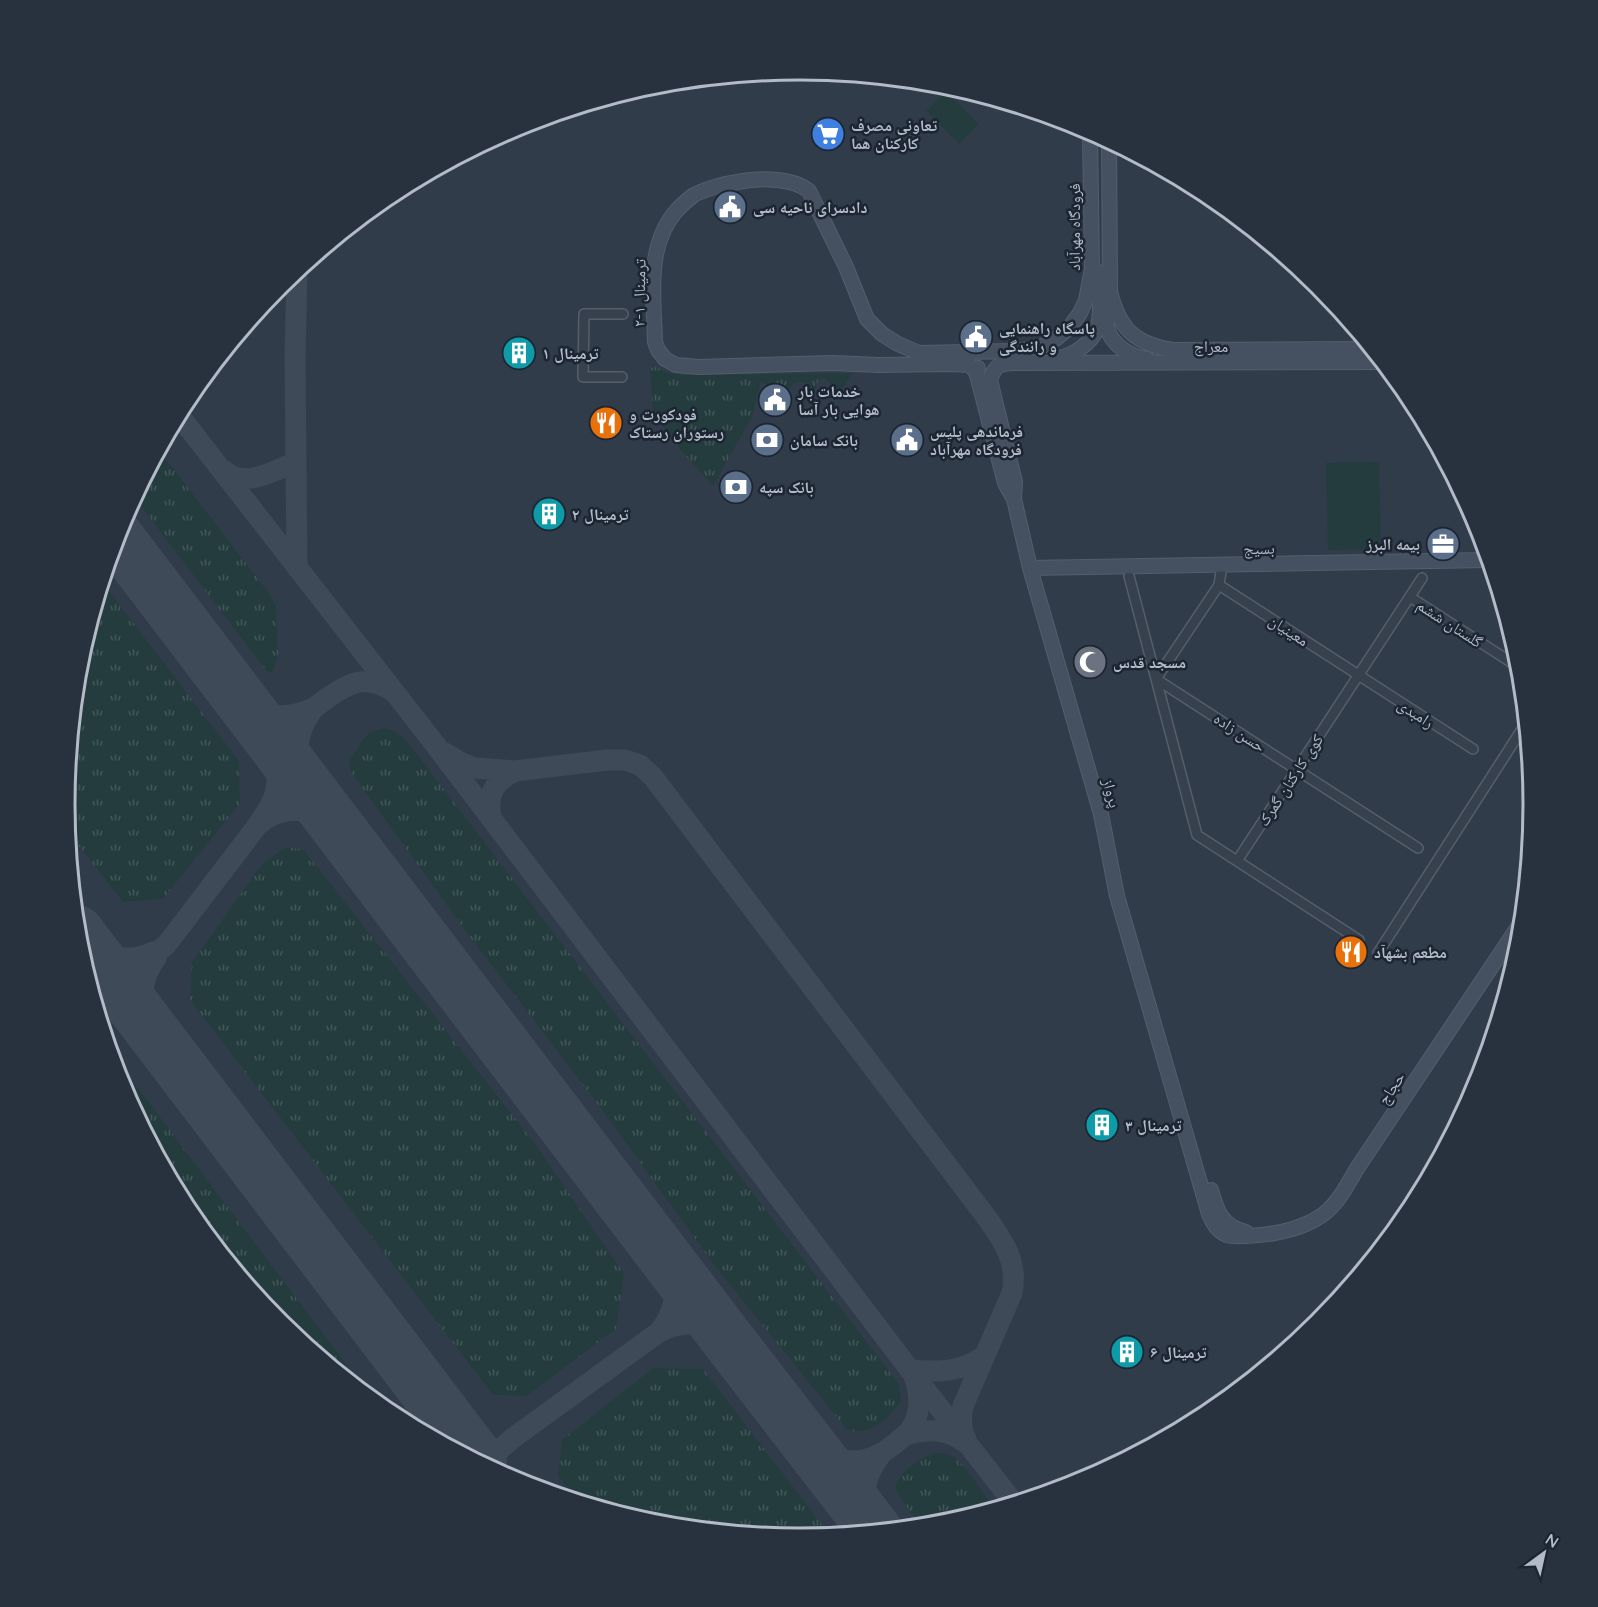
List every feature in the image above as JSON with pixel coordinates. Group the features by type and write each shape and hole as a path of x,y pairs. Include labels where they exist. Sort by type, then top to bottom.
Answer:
{"main road":[{"name":"فرودگاه مهرآباد","path":"993,351 1039,348 1057,338 1070,327 1080,313 1088,293 1092,269 1090,141"},
{"path":"1109,150 1110,291 1113,304 1120,319 1131,333 1142,342 1173,357"},
{"name":"ترمینال ۱-۲","path":"764,179 804,187 809,191 846,267 867,319 882,334 920,359 879,365 832,363 699,367 676,365 664,359 655,342 654,261 658,243 665,228 672,216 687,200 710,188 764,179"},
{"path":"1040,363 1065,357 1081,348 1093,336 1097,328 1099,280 1092,213"},
{"name":"معراج","path":"1040,363 1362,349"},
{"path":"971,364 993,351"},
{"path":"920,359 979,366 983,359 993,351"},
{"name":"معراج","path":"1173,357 1372,362"},
{"name":"پرواز","path":"1014,499 1015,482 990,380 993,370 1003,363 1040,363"},
{"name":"پرواز","path":"971,364 1005,483 1014,499 1030,568 1101,814 1117,896 1209,1214 1220,1231 1232,1236 1260,1236"},
{"name":"بسیج","path":"1030,568 1481,560"},
{"name":"حجاج","path":"1260,1236 1306,1224 1326,1212 1337,1201 1510,939"}],"street":[{"path":"622,377 583,377 585,314 623,314"},
{"path":"1156,679 1219,585 1222,565"},
{"path":"1129,576 1197,835 1359,940"},
{"name":"کوی کارکنان گمرک","path":"1237,861 1422,578"},
{"name":"معینیان","path":"1219,585 1358,676"},
{"name":"گلستان ششم","path":"1410,597 1509,661"},
{"name":"رامبدی","path":"1358,676 1473,749"},
{"name":"حسن زاده","path":"1156,679 1418,848"},
{"path":"1378,953 1519,734"}],"shaded area":[{"path":"752,81 846,81 894,86 940,93 1032,118 1119,154 1161,176 1240,229 1276,259 1343,326 1373,363 1401,401 1448,483 1485,571 1498,616 1517,709 1523,804 1517,898 1509,945 1485,1036 1468,1081 1426,1166 1401,1206 1343,1281 1276,1348 1240,1378 1161,1431 1119,1453 1032,1489 986,1503 940,1514 846,1526 799,1528 704,1521 658,1514 566,1489 479,1453 437,1431 358,1378 322,1348 255,1281 225,1244 197,1206 150,1124 113,1036 100,991 81,898 77,851 75,804 81,709 89,662 113,571 130,526 172,441 197,401 255,326 322,259 358,229 437,176 479,154 566,118 612,104 658,93"}],"green space":[{"path":"943,94 951,96 979,124 959,144 926,111"},
{"path":"656,367 666,372 682,375 853,373 835,401 831,402 837,389 824,378 819,381 815,390 806,384 794,383 784,396 761,382 752,417 713,486 671,439 653,412 650,371 651,368"},
{"path":"164,456 269,593 276,606 278,653 275,666 272,672 268,672 140,505"},
{"path":"1379,462 1381,549 1328,550 1326,463"},
{"path":"108,589 239,761 240,803 163,899 123,902 77,843 75,804 81,709 89,662"},
{"path":"384,728 403,737 413,748 899,1384 901,1401 885,1420 863,1431 847,1430 718,1270 594,1099 467,933 351,772 350,759 364,738 370,732"},
{"path":"286,847 304,850 536,1145 624,1274 616,1329 527,1396 493,1395 190,1000 192,962 262,864"},
{"path":"127,1074 354,1375 287,1315 225,1244 197,1206 172,1165"},
{"path":"653,1368 703,1369 824,1527 752,1526 704,1521 658,1514 568,1490 558,1476 562,1440"},
{"path":"934,1453 952,1456 969,1473 990,1502 915,1518 902,1501 896,1487 897,1481 905,1471"}],"taxiway":[{"path":"297,283 297,568"},
{"path":"184,422 434,743 1008,1496"},
{"path":"220,468 232,476 248,479 296,462"},
{"path":"102,997 118,986 167,944 257,826 275,794 281,745 297,723 330,696 352,684 373,682 394,692"},
{"path":"240,698 258,710 276,715 293,715 314,708 303,727 298,745 300,764 307,785"},
{"path":"263,728 270,740 277,764"},
{"path":"445,753 475,768 515,771 625,760 640,765 653,777 987,1218 1008,1253 1013,1272 1012,1293 963,1406 962,1422 966,1439"},
{"path":"491,817 490,802 494,789 502,779 515,771"},
{"path":"258,825 278,813 298,811 308,812 338,827"},
{"path":"90,948 113,956 128,958 136,958 153,952"},
{"path":"145,1021 143,988 147,974 156,958"},
{"path":"99,989 102,981 100,962"},
{"path":"104,1004 128,1010 145,1021"},
{"path":"659,1332 669,1316 674,1300 675,1284 672,1266"},
{"path":"491,1458 513,1438 659,1332 677,1325 692,1324 725,1336"},
{"path":"910,1370 948,1370 967,1366 984,1356"},
{"path":"811,1447 834,1458 850,1461 867,1459 887,1450 914,1424 919,1398 914,1377"},
{"path":"906,1435 936,1431 950,1434 964,1442"},
{"path":"870,1523 865,1503 866,1486 871,1470 882,1453"}],"runway":[{"path":"123,545 870,1524"},
{"path":"90,949 469,1448"}],"place":[{"name":"تعاونی مصرف کارکنان هما","path":"828,134"},
{"name":"دادسرای ناحیه سی","path":"730,207"},
{"name":"پاسگاه راهنمایی و رانندگی","path":"976,337"},
{"name":"ترمینال ۱","path":"519,353"},
{"name":"خدمات بار هوایی بار آسا","path":"775,400"},
{"name":"فودکورت و رستوران رستاک","path":"606,423"},
{"name":"بانک سامان","path":"767,440"},
{"name":"فرماندهی پلیس فرودگاه مهرآباد","path":"907,440"},
{"name":"بانک سپه","path":"736,487"},
{"name":"ترمینال ۲","path":"549,514"},
{"name":"بیمه البرز","path":"1443,544"},
{"name":"مسجد قدس","path":"1090,662"},
{"name":"مطعم بشهآد","path":"1351,952"},
{"name":"ترمینال ۳","path":"1102,1125"},
{"name":"ترمینال ۶","path":"1127,1352"}]}
